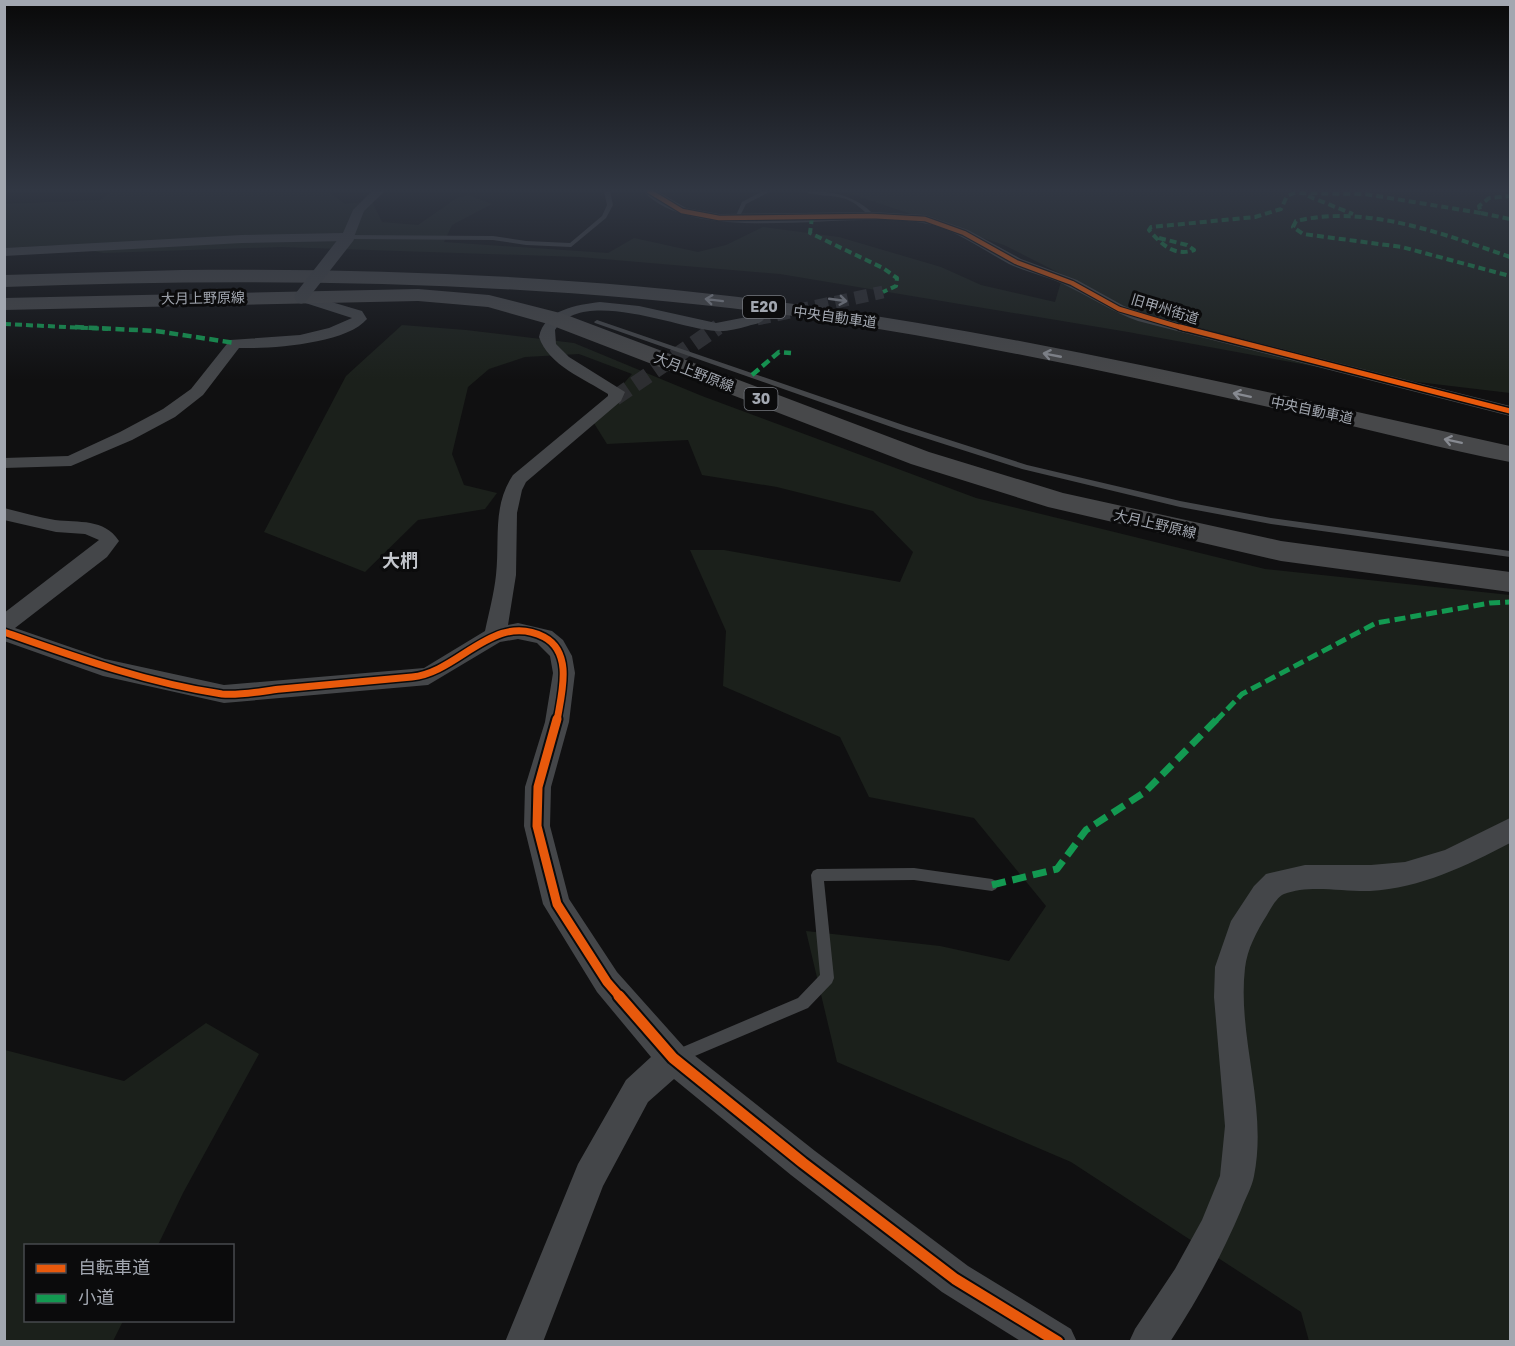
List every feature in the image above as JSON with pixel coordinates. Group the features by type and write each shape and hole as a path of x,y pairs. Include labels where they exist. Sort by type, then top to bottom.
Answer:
{"main road":[{"name":"中央自動車道","path":"4,267 194,260 373,260 545,268 723,285 885,307 1004,327 1510,433"},
{"name":"中央自動車道","path":"4,281 200,274 361,274 532,283 717,300 984,341 1510,454"},
{"name":"大月上野原線","path":"4,304 418,295 456,297 512,306 556,319 864,438 980,478 1058,501 1281,551 1372,566 1510,582"}],"street":[{"path":"4,463 71,461 126,436 169,413 197,392 235,343 262,344 299,339 360,319 357,314 301,297 335,254"},
{"name":"旧甲州街道","path":"1000,254 1072,283 1119,309 1143,318 1510,411"},
{"path":"495,635 506,574 508,501 512,489 519,479 615,398 617,392 555,352 546,338 550,325 556,319 579,309 618,306 718,327 757,319"},
{"path":"4,514 56,526 88,528 105,535 109,541 100,552 4,625"},
{"path":"4,632 103,667 224,694 428,676 495,635 518,631 531,632 544,637 555,646 561,656 564,685 557,722 541,772 536,806 546,864 557,904 570,928 607,982 673,1058 803,1163 955,1279 1058,1341"},
{"path":"1149,1341 1188,1282 1214,1232 1237,1177 1241,1126 1229,997 1230,967 1241,931 1264,895 1276,884 1305,878 1371,878 1405,874 1451,860 1510,830"},
{"path":"524,1341 590,1176 637,1091 673,1058"}],"lane":[{"path":"597,322 903,428 1025,467 1170,501 1271,520 1510,554"},
{"path":"673,1058 803,1003 827,978 817,875 914,874 992,885"}],"shaded area":[{"path":"485,254 896,254 941,267 981,285 1055,302 1063,275 1021,254 1510,254 1510,393 1367,376 1128,332 780,274 580,257"},
{"path":"402,325 574,343 702,396 976,498 1265,569 1510,595 1510,1341 1309,1341 1301,1312 1071,1162 837,1062 806,931 940,946 1009,961 1046,906 974,818 869,797 840,737 723,686 726,631 690,550 724,550 900,582 913,552 873,511 777,487 702,475 688,440 607,444 592,420 632,374 579,354 525,357 489,369 468,387 452,454 464,485 497,493 485,509 418,520 365,572 264,532 346,376"},
{"path":"206,1023 259,1054 183,1193 158,1244 24,1244 24,1322 122,1322 113,1341 5,1341 5,1050 124,1081"}],"tunnel":[{"path":"757,319 883,292"},
{"path":"615,398 718,327 715,329"}],"marked path":[{"path":"853,254 883,268 897,278 896,286 883,292"},
{"path":"1427,254 1510,276"},
{"path":"1501,254 1510,257"},
{"path":"4,324 156,331 235,343"},
{"path":"752,375 779,352 791,353"},
{"path":"992,885 1057,869 1086,830 1145,792 1242,694 1376,623 1490,603 1510,602"}],"cycle path":[{"path":"1001,254 1016,262 1072,283 1119,309 1143,318 1510,411"},
{"path":"4,632 103,667 224,694 428,676 495,635 518,631 544,637 555,646 561,656 564,673 557,722 538,787 537,826 557,904 607,982 673,1058 803,1163 955,1279 1058,1342"}],"district":[{"name":"大椚","path":"400,561"}]}
